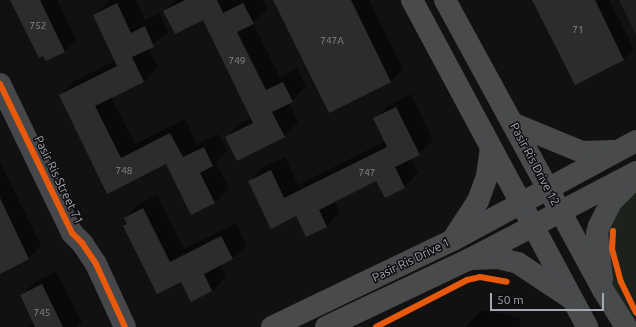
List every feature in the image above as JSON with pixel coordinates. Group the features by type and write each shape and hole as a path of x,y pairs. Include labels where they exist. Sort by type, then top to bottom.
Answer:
{"main road":[{"path":"412,0 520,204 575,301 587,327"},
{"name":"Pasir Ris Drive 12","path":"445,0 514,124 603,290 626,327"},
{"path":"514,124 582,152 627,146"},
{"name":"Pasir Ris Drive 1","path":"272,327 453,240 627,146"},
{"path":"453,240 478,201 487,176 491,149"},
{"name":"Pasir Ris Drive 1","path":"326,327 468,260 636,172"},
{"path":"603,290 597,233 599,226 610,202 636,177"},
{"path":"468,260 498,258 518,263 545,279 575,301"}],"street":[{"name":"Pasir Ris Street 71","path":"3,95 72,233 74,246 114,327"},
{"name":"Pasir Ris Street 71","path":"72,233 82,243 96,264 126,327"}],"shaded area":[{"path":"619,0 636,0 636,35"},
{"path":"636,193 636,327 606,283 601,238 616,209"}],"building":[{"path":"10,0 40,0 65,52 46,61 43,56 39,58"},
{"path":"185,0 217,0 223,13 243,3 254,24 237,32 266,90 283,82 293,102 272,112 285,137 237,161 225,137 253,123 203,20 175,34 163,11"},
{"path":"273,0 351,0 391,82 329,113"},
{"path":"532,0 595,0 624,60 575,85"},
{"path":"117,3 131,33 145,26 154,47 132,57 144,82 95,106 121,158 170,133 183,157 204,147 213,166 200,173 215,203 191,215 166,164 107,194 59,95 117,66 93,15"},
{"path":"396,107 420,155 395,167 405,188 385,198 376,181 319,210 327,227 306,237 296,216 271,229 248,181 271,170 284,198 387,147 373,118"},
{"path":"0,198 29,259 0,274"},
{"path":"143,208 170,262 221,236 233,259 204,274 212,291 191,302 181,282 157,294 123,226 127,224 124,218"},
{"path":"42,284 63,327 35,327 20,295"}],"cycle path":[{"path":"0,84 72,233 82,243 96,264 125,327"},
{"path":"613,231 612,249 621,282 636,313"},
{"path":"376,327 467,280 480,277 507,282"}]}
